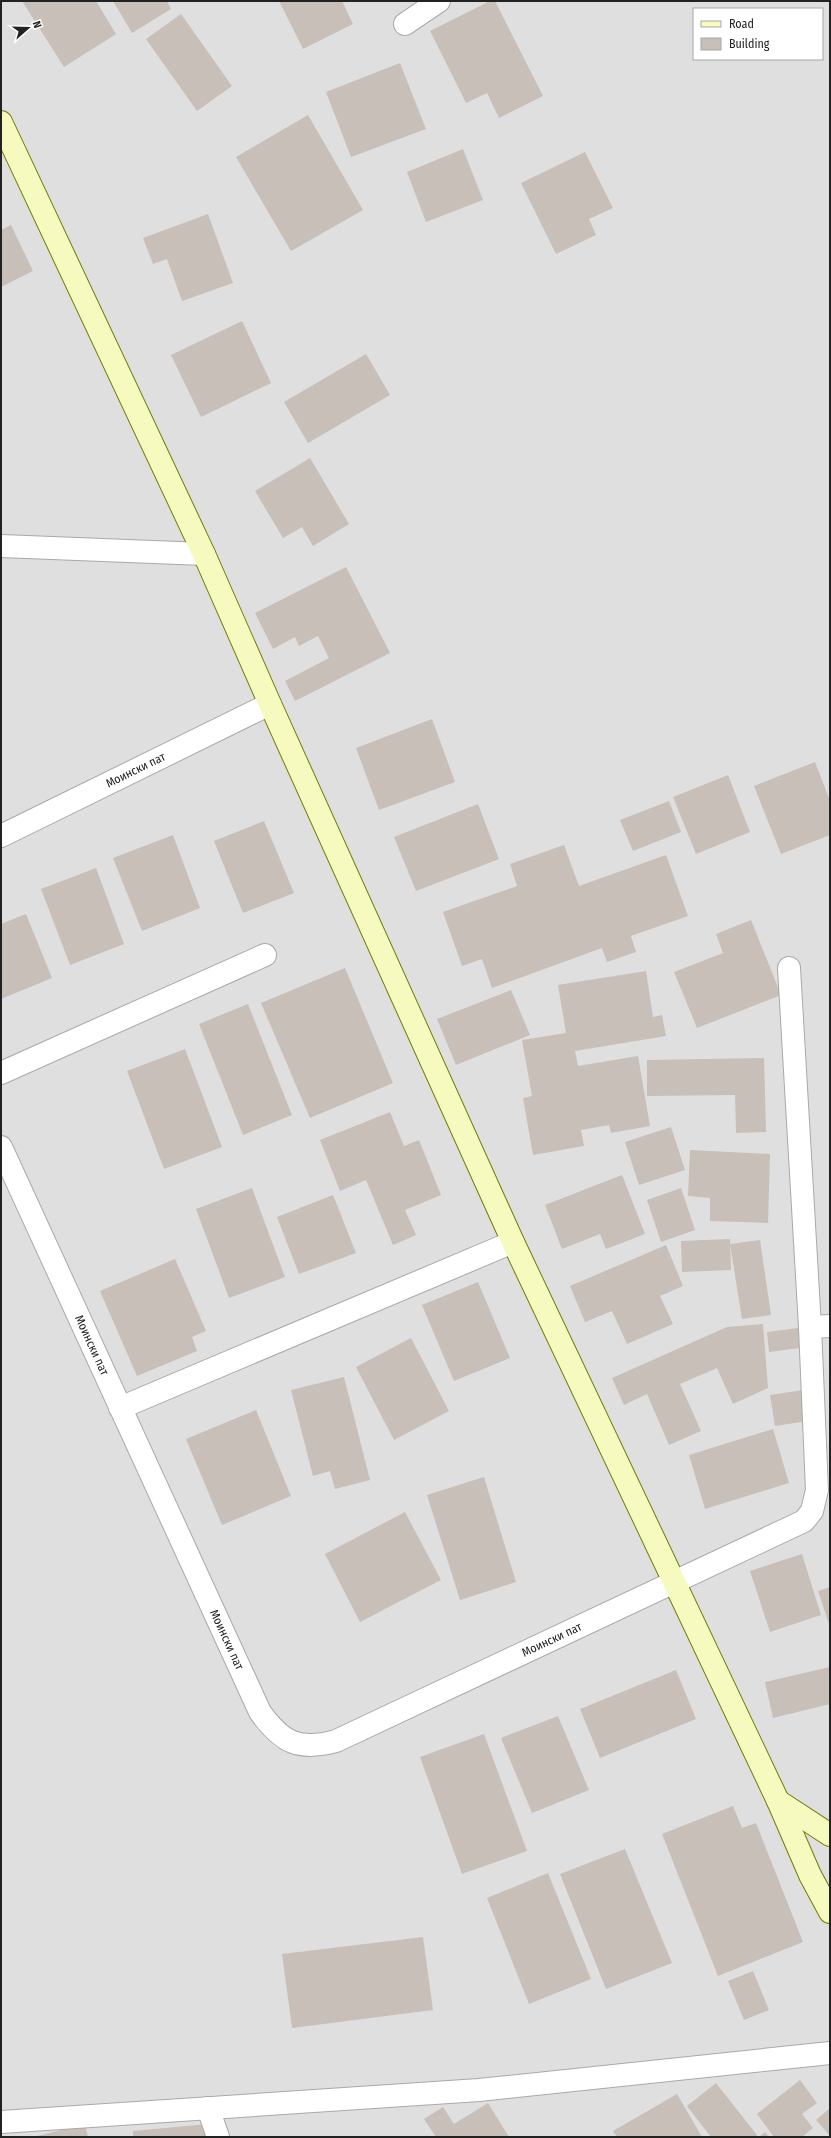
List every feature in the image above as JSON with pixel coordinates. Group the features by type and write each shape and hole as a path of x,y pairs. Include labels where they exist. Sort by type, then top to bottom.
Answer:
{"main road":[{"path":"1,122 204,554 270,704 514,1242 673,1582 778,1801 810,1875 830,1912"},
{"path":"778,1801 830,1835"}],"street":[{"path":"405,24 439,1"},
{"path":"1,546 204,554"},
{"name":"Моински пат","path":"1,836 270,704"},
{"path":"1,1073 265,955"},
{"name":"Моински пат","path":"1,1146 260,1712 271,1727 283,1738 300,1746 320,1746 336,1741 804,1521 812,1511 816,1490 820,1326 789,968"},
{"path":"120,1408 514,1242"},
{"path":"1,2122 479,2090 830,2052"},
{"path":"208,2108 218,2137"}],"shaded area":[{"path":"1,1 830,1 830,2137 1,2137"}],"building":[{"path":"22,1 96,1 116,34 64,67"},
{"path":"113,1 167,1 171,9 132,33"},
{"path":"279,1 342,1 353,24 303,49"},
{"path":"490,1 495,1 543,96 499,118 487,93 466,103 430,31"},
{"path":"181,14 232,86 197,111 146,39"},
{"path":"400,63 426,129 351,157 326,92"},
{"path":"308,115 363,210 291,251 236,157"},
{"path":"463,149 483,200 426,222 407,172"},
{"path":"585,152 613,208 589,219 596,235 556,254 521,183"},
{"path":"208,214 233,283 182,301 167,259 153,264 143,238"},
{"path":"11,225 33,271 1,287 1,230"},
{"path":"242,321 271,383 201,417 171,355"},
{"path":"366,354 390,395 308,443 284,402"},
{"path":"310,458 349,524 313,546 302,527 283,538 255,491"},
{"path":"346,567 390,653 295,701 285,681 329,658 318,636 299,646 295,637 273,649 255,613"},
{"path":"432,719 455,782 379,810 356,748"},
{"path":"815,762 830,801 830,835 781,854 754,786"},
{"path":"728,775 750,832 696,854 673,797"},
{"path":"669,801 681,832 633,851 620,820"},
{"path":"478,804 499,859 416,891 394,837"},
{"path":"264,821 294,893 243,913 214,841"},
{"path":"173,835 200,908 142,931 113,858"},
{"path":"564,845 579,886 666,855 688,916 631,936 636,952 607,962 602,948 492,988 482,959 462,966 443,912 517,886 510,864"},
{"path":"96,868 124,944 70,965 41,889"},
{"path":"26,914 52,978 1,999 1,924"},
{"path":"751,920 781,995 697,1028 674,972 723,953 716,934"},
{"path":"345,968 393,1083 310,1118 261,1003"},
{"path":"646,971 653,1017 662,1015 666,1036 575,1051 578,1066 638,1056 650,1126 611,1133 609,1125 581,1130 584,1146 533,1155 523,1098 532,1096 522,1040 566,1033 558,985"},
{"path":"511,990 530,1035 456,1065 437,1019"},
{"path":"248,1004 292,1115 243,1135 199,1024"},
{"path":"185,1049 222,1147 164,1169 127,1071"},
{"path":"764,1058 766,1132 736,1133 735,1095 647,1096 647,1060"},
{"path":"390,1112 404,1146 419,1140 441,1195 405,1210 416,1235 393,1245 366,1180 340,1191 320,1140"},
{"path":"671,1127 685,1170 639,1185 625,1142"},
{"path":"690,1150 770,1154 768,1223 710,1221 710,1198 688,1196"},
{"path":"622,1175 645,1234 606,1249 600,1234 562,1249 545,1205"},
{"path":"252,1188 285,1277 229,1298 196,1209"},
{"path":"681,1188 695,1230 661,1242 647,1200"},
{"path":"333,1195 356,1253 299,1274 277,1217"},
{"path":"730,1239 731,1270 682,1272 681,1241"},
{"path":"760,1240 771,1315 742,1319 730,1244"},
{"path":"666,1245 683,1286 660,1296 673,1324 627,1344 612,1311 585,1322 570,1286"},
{"path":"175,1259 206,1331 192,1337 197,1351 137,1376 100,1291"},
{"path":"478,1282 510,1358 454,1381 422,1305"},
{"path":"763,1324 768,1388 733,1404 717,1368 680,1384 701,1431 669,1445 647,1394 624,1405 612,1378 727,1327"},
{"path":"798,1328 800,1348 769,1352 767,1332"},
{"path":"411,1338 449,1411 394,1440 356,1367"},
{"path":"344,1377 370,1480 335,1489 330,1471 313,1476 291,1390"},
{"path":"803,1390 808,1421 775,1426 770,1395"},
{"path":"256,1410 291,1496 222,1525 186,1439"},
{"path":"773,1429 789,1483 705,1509 689,1455"},
{"path":"484,1477 516,1582 460,1600 427,1495"},
{"path":"405,1512 441,1580 360,1622 325,1554"},
{"path":"802,1554 821,1615 770,1632 750,1571"},
{"path":"830,1587 830,1627 818,1591"},
{"path":"830,1667 830,1704 773,1718 765,1682"},
{"path":"676,1670 696,1719 600,1758 580,1709"},
{"path":"558,1716 589,1790 532,1813 501,1738"},
{"path":"484,1734 527,1851 462,1874 420,1757"},
{"path":"733,1806 742,1828 756,1823 803,1942 718,1976 662,1834"},
{"path":"625,1849 672,1963 606,1989 560,1874"},
{"path":"548,1873 591,1979 529,2004 487,1898"},
{"path":"423,1937 433,2010 292,2028 282,1954"},
{"path":"753,1971 769,2010 744,2020 728,1981"},
{"path":"800,2080 817,2103 802,2114 813,2128 802,2137 774,2137 757,2114"},
{"path":"716,2083 757,2135 755,2137 711,2137 687,2106"},
{"path":"677,2094 702,2137 617,2137 613,2131"},
{"path":"488,2103 509,2137 436,2137 424,2119 443,2107 454,2124"},
{"path":"830,2108 830,2136 816,2120"},
{"path":"85,2124 88,2137 37,2137 37,2136"},
{"path":"208,2124 209,2137 133,2137 133,2131"},
{"path":"765,2132 769,2137 759,2137"}]}
